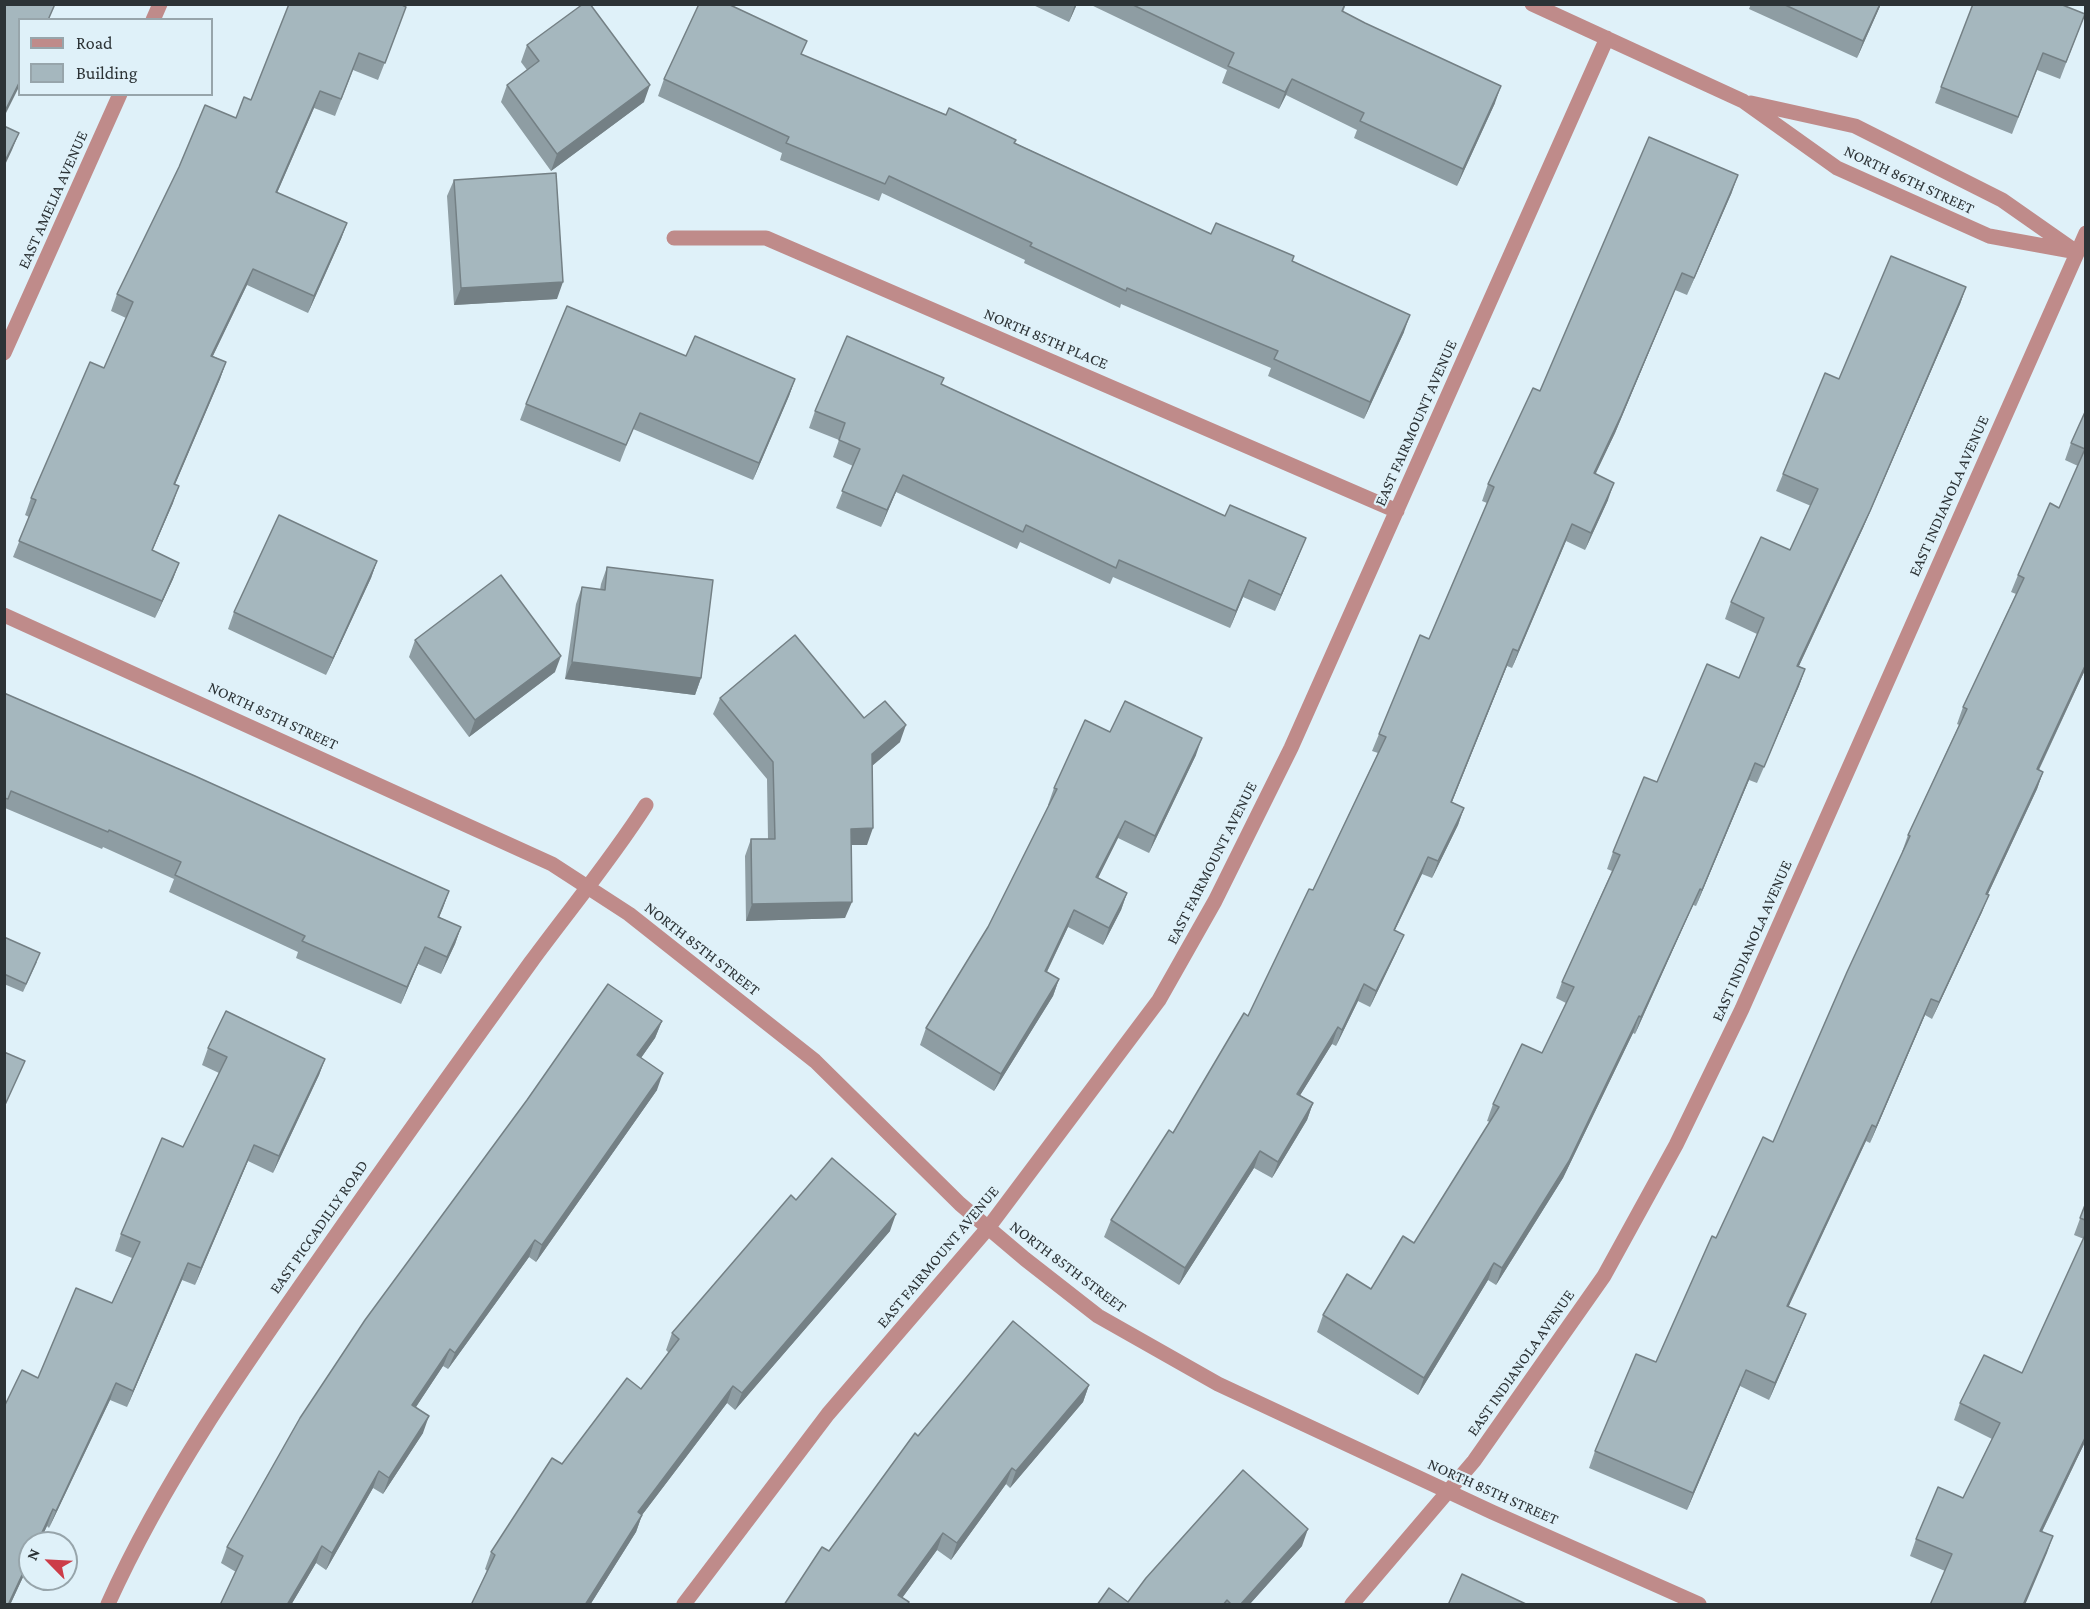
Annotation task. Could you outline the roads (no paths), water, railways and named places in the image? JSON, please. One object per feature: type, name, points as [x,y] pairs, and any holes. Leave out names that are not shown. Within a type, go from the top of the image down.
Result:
[{"type":"street","points":[[154,18],[160,4]]},
{"type":"street","name":"NORTH 86TH STREET","points":[[1532,4],[1743,101],[1838,168],[1978,232],[2081,254]]},
{"type":"street","name":"EAST FAIRMOUNT AVENUE","points":[[684,1605],[828,1414],[988,1228],[1159,1000],[1215,901],[1291,748],[1607,38]]},
{"type":"street","name":"EAST AMELIA AVENUE","points":[[4,353],[119,96]]},
{"type":"street","name":"NORTH 86TH STREET","points":[[1743,101],[1855,126],[2002,200],[2081,254]]},
{"type":"street","name":"EAST INDIANOLA AVENUE","points":[[1352,1605],[1474,1461],[1604,1276],[1676,1145],[1742,1009],[2081,254],[2085,233]]},
{"type":"street","name":"NORTH 85TH PLACE","points":[[674,238],[766,238],[1397,511]]},
{"type":"street","name":"NORTH 85TH STREET","points":[[4,615],[552,864],[629,914],[815,1061],[988,1228],[1098,1316],[1218,1384],[1699,1605]]},
{"type":"street","points":[[589,888],[646,805]]},
{"type":"street","name":"EAST PICCADILLY ROAD","points":[[108,1605],[134,1549],[244,1363],[437,1091],[550,937],[589,888]]}]
